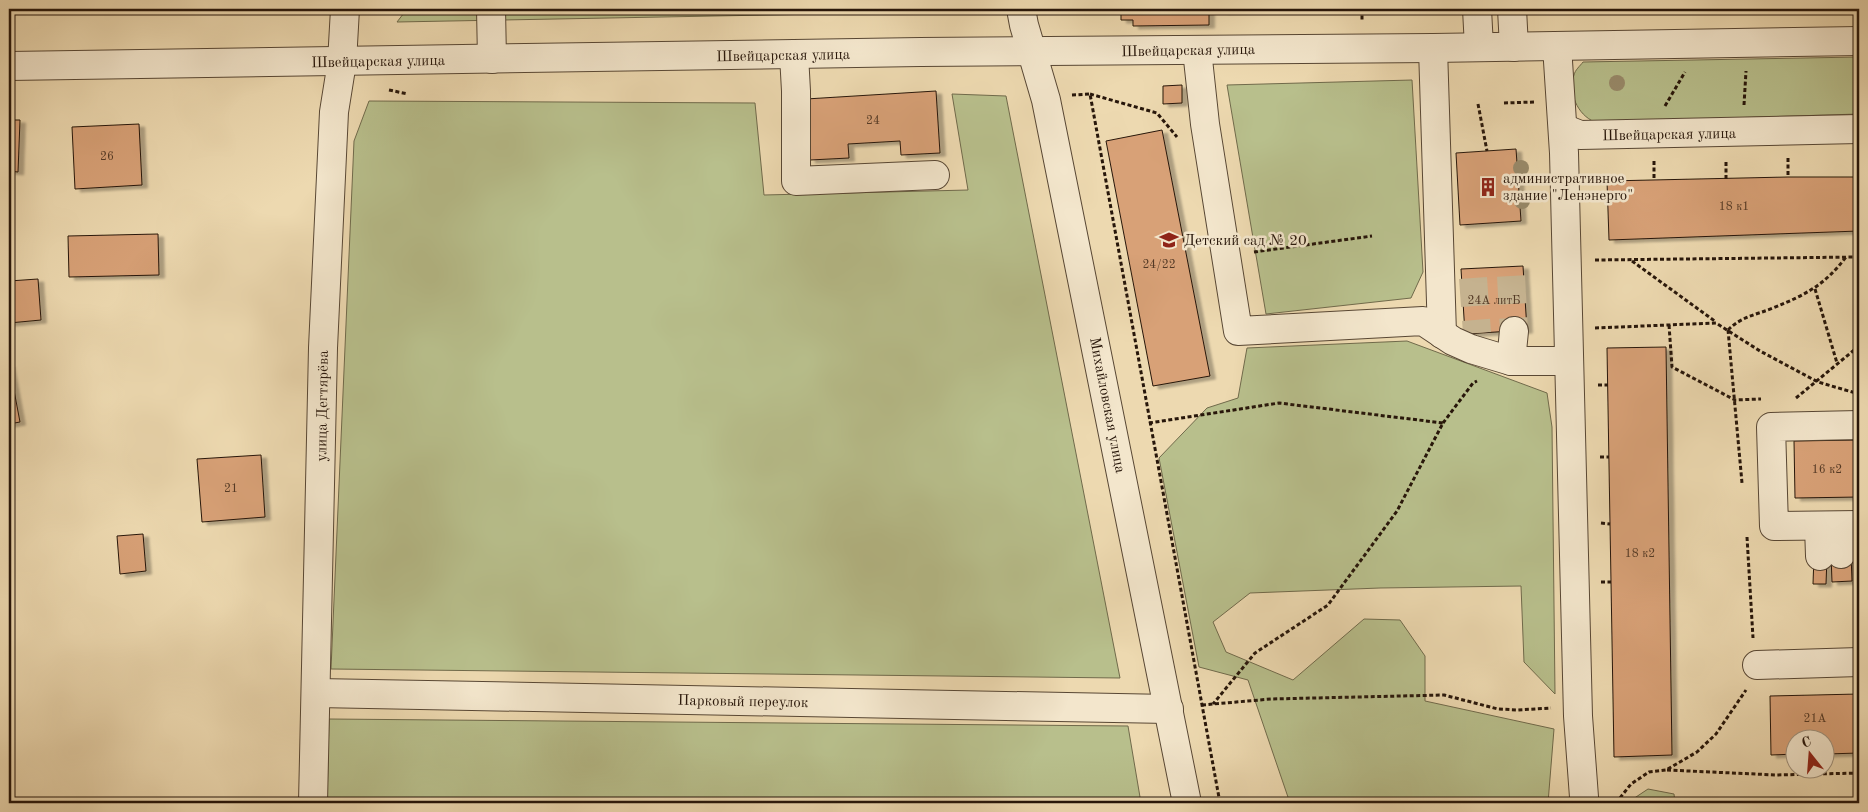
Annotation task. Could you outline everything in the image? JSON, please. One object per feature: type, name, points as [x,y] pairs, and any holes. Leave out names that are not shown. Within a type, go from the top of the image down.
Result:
[{"type":"street","name":"улица Дегтярёва","points":[[313,803],[324,338],[334,112],[342,62],[345,9]]},
{"type":"street","points":[[491,9],[492,59]]},
{"type":"street","name":"Михайловская улица","points":[[1022,9],[1046,100],[1187,803]]},
{"type":"street","points":[[1477,9],[1479,47]]},
{"type":"street","points":[[1512,9],[1514,46]]},
{"type":"street","name":"Швейцарская улица","points":[[9,66],[988,51],[1433,48],[1859,41]]},
{"type":"street","points":[[1557,46],[1563,128],[1578,702],[1584,797]]},
{"type":"street","points":[[1433,48],[1442,106],[1442,334]]},
{"type":"street","points":[[1197,50],[1205,124],[1238,331],[1423,321],[1453,341],[1493,343],[1569,361]]},
{"type":"street","points":[[794,54],[796,181],[935,175]]},
{"type":"street","name":"Швейцарская улица","points":[[1563,128],[1580,135],[1651,143],[1742,133],[1859,129]]},
{"type":"street","points":[[1830,556],[1839,526],[1774,526],[1771,428],[1859,425]]},
{"type":"street","points":[[1757,665],[1859,662]]},
{"type":"street","name":"Парковый переулок","points":[[317,693],[1169,709]]},
{"type":"path","points":[[1362,9],[1362,20]]},
{"type":"path","points":[[1726,179],[1726,150],[1742,133],[1748,43]]},
{"type":"path","points":[[1654,180],[1651,143],[1701,44]]},
{"type":"path","points":[[1067,95],[1090,94],[1157,112],[1177,136]]},
{"type":"path","points":[[1090,94],[1220,803]]},
{"type":"path","points":[[1504,103],[1540,102]]},
{"type":"path","points":[[1478,104],[1487,151]]},
{"type":"path","points":[[1788,148],[1788,177]]},
{"type":"path","points":[[1256,252],[1372,236]]},
{"type":"path","points":[[1728,330],[1738,320],[1772,308],[1815,289],[1835,272],[1846,257]]},
{"type":"path","points":[[1565,260],[1631,261],[1859,257]]},
{"type":"path","points":[[1631,261],[1716,323],[1760,351],[1818,382],[1859,394]]},
{"type":"path","points":[[1815,289],[1837,363]]},
{"type":"path","points":[[1568,329],[1716,323]]},
{"type":"path","points":[[1668,325],[1672,367],[1735,400]]},
{"type":"path","points":[[1213,704],[1255,653],[1328,605],[1397,511],[1443,423],[1473,383],[1493,343]]},
{"type":"path","points":[[1818,382],[1837,363],[1859,346]]},
{"type":"path","points":[[1149,424],[1279,403],[1443,423]]},
{"type":"path","points":[[1666,770],[1696,752],[1716,734],[1758,674],[1757,665]]},
{"type":"path","points":[[1169,709],[1271,699],[1398,698],[1444,695],[1498,709],[1551,708],[1578,702]]},
{"type":"path","points":[[1616,803],[1632,784],[1649,772],[1666,770],[1776,775],[1859,773]]},
{"type":"green space","points":[[407,9],[980,9],[980,11],[397,22]]},
{"type":"green space","points":[[1859,57],[1859,114],[1595,122],[1579,109],[1572,89],[1576,70],[1583,62]]},
{"type":"green space","points":[[1412,80],[1423,272],[1411,298],[1266,314],[1227,85]]},
{"type":"green space","points":[[952,94],[1006,96],[1120,678],[331,669],[354,141],[369,101],[755,103],[764,195],[968,190]]},
{"type":"green space","points":[[1407,341],[1547,393],[1552,427],[1555,694],[1524,662],[1521,586],[1380,588],[1250,593],[1213,622],[1226,652],[1293,680],[1364,619],[1400,620],[1425,656],[1425,701],[1554,729],[1548,803],[1290,803],[1248,680],[1199,667],[1159,458],[1207,408],[1238,398],[1247,348]]},
{"type":"green space","points":[[329,719],[1128,726],[1141,803],[327,803]]},
{"type":"green space","points":[[1648,789],[1674,794],[1675,803],[1627,803]]},
{"type":"building","points":[[1121,9],[1209,9],[1209,25],[1133,26],[1133,20],[1121,20]]},
{"type":"building","points":[[1223,9],[1254,9],[1223,11]]},
{"type":"building","points":[[1182,85],[1182,103],[1163,104],[1163,86]]},
{"type":"building","points":[[936,91],[940,153],[901,155],[900,141],[848,144],[849,158],[810,160],[806,99]]},
{"type":"building","points":[[9,120],[20,120],[18,172],[9,171]]},
{"type":"building","points":[[139,124],[142,185],[75,189],[72,127]]},
{"type":"building","points":[[1162,130],[1210,376],[1153,386],[1106,141]]},
{"type":"building","name":"административное здание \"Ленэнерго\"","points":[[1516,149],[1521,221],[1460,225],[1456,153]]},
{"type":"building","points":[[1859,177],[1859,231],[1609,240],[1607,181]]},
{"type":"building","points":[[158,234],[159,275],[69,277],[68,236]]},
{"type":"building","points":[[1523,266],[1527,330],[1465,334],[1461,269]]},
{"type":"building","points":[[38,279],[41,320],[9,323],[9,281]]},
{"type":"building","points":[[1666,347],[1672,755],[1614,757],[1607,348]]},
{"type":"building","points":[[9,364],[20,422],[9,424]]},
{"type":"building","points":[[1859,440],[1859,497],[1795,498],[1794,441]]},
{"type":"building","points":[[261,455],[265,517],[202,522],[197,459]]},
{"type":"building","points":[[143,534],[146,571],[120,574],[117,536]]},
{"type":"building","points":[[1851,554],[1852,581],[1832,582],[1831,555]]},
{"type":"building","points":[[1814,556],[1827,557],[1826,584],[1813,584]]},
{"type":"building","points":[[1854,556],[1859,556],[1859,587],[1856,588]]},
{"type":"building","points":[[1859,694],[1859,753],[1836,754],[1836,730],[1786,730],[1786,754],[1771,755],[1770,696]]},
{"type":"tunnel","points":[[1511,276],[1514,331]]},
{"type":"tunnel","points":[[1473,278],[1477,333]]},
{"type":"place","name":"административное здание \"Ленэнерго\"","points":[[1488,187]]},
{"type":"place","name":"Детский сад № 20","points":[[1169,240]]}]
